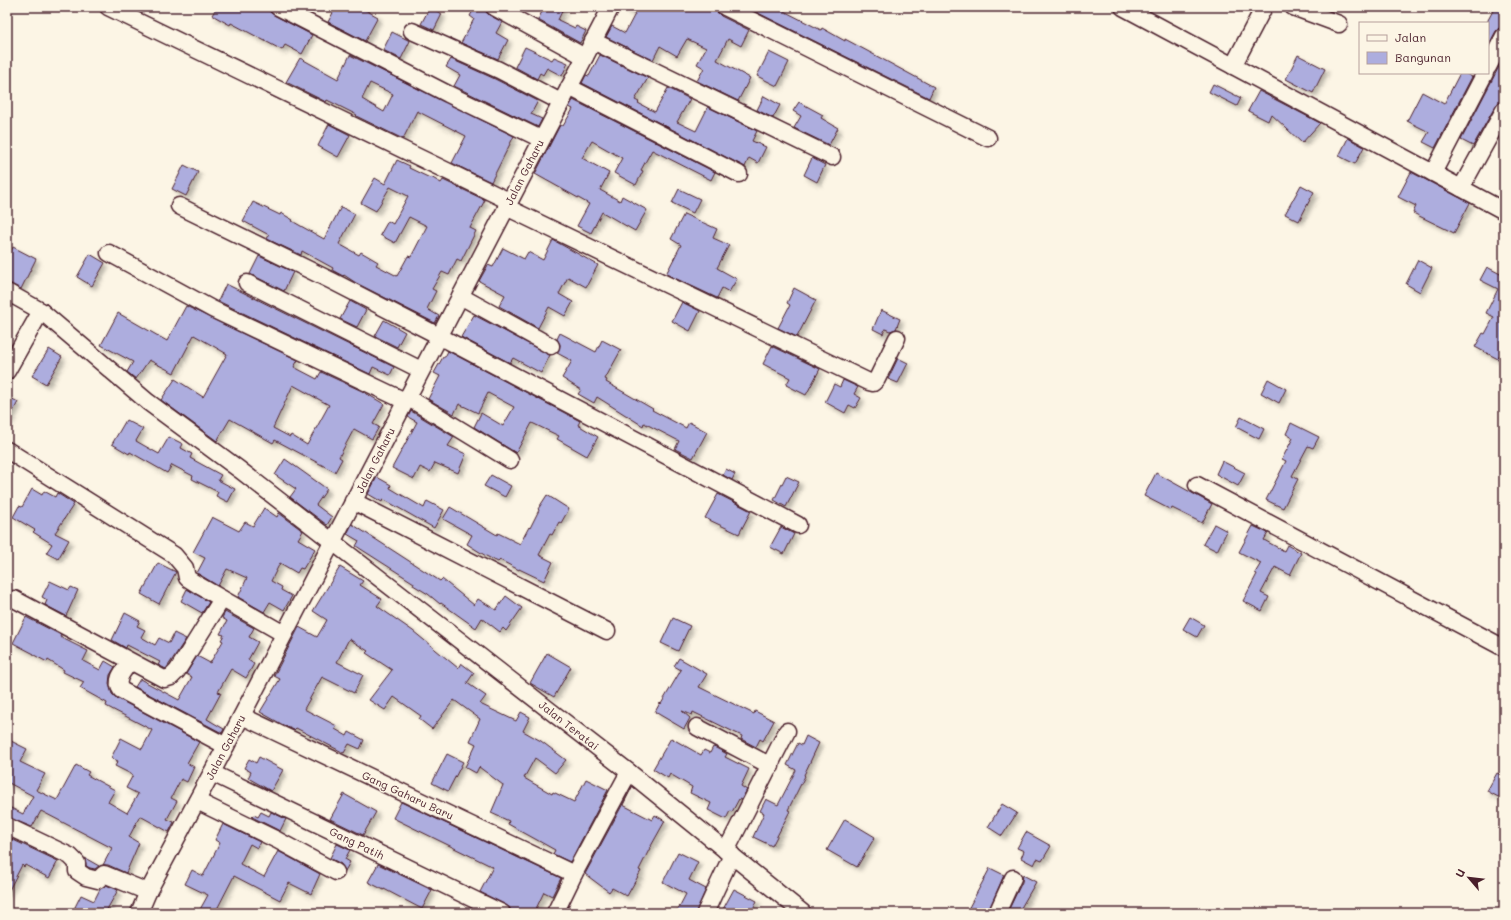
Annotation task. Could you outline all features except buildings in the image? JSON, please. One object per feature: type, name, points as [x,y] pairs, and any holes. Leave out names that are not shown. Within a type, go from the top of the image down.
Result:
[{"type":"street","points":[[108,7],[869,382],[873,382],[877,379],[897,338]]},
{"type":"street","points":[[278,7],[448,94],[541,139]]},
{"type":"street","points":[[494,7],[585,57]]},
{"type":"street","points":[[725,7],[988,138]]},
{"type":"street","points":[[1123,7],[1504,212]]},
{"type":"street","points":[[1233,66],[1264,7]]},
{"type":"street","points":[[1293,7],[1339,24]]},
{"type":"street","name":"Jalan Gaharu","points":[[139,913],[148,892],[242,716],[585,57],[608,8]]},
{"type":"street","points":[[412,31],[499,70],[561,102]]},
{"type":"street","points":[[1489,65],[1504,36]]},
{"type":"street","points":[[593,41],[832,157]]},
{"type":"street","points":[[1433,173],[1484,74]]},
{"type":"street","points":[[568,88],[739,174]]},
{"type":"street","points":[[1461,188],[1504,110]]},
{"type":"street","points":[[179,206],[332,281],[439,336],[798,525]]},
{"type":"street","points":[[108,254],[212,309],[406,399],[510,460]]},
{"type":"street","points":[[247,284],[422,370]]},
{"type":"street","name":"Jalan Teratai","points":[[7,292],[41,311],[148,402],[240,470],[629,772],[803,913]]},
{"type":"street","points":[[460,296],[551,346]]},
{"type":"street","points":[[7,371],[41,311]]},
{"type":"street","points":[[7,450],[174,555],[185,568],[187,578],[284,634]]},
{"type":"street","points":[[1197,486],[1504,648]]},
{"type":"street","points":[[353,501],[607,631]]},
{"type":"street","points":[[14,599],[164,679],[171,677],[189,654],[222,598]]},
{"type":"street","points":[[130,662],[119,677],[118,682],[122,690],[226,746]]},
{"type":"street","name":"Gang Gaharu Baru","points":[[242,716],[574,874]]},
{"type":"street","points":[[697,727],[771,766]]},
{"type":"street","points":[[705,913],[729,853],[787,731]]},
{"type":"street","points":[[555,913],[574,874],[629,772]]},
{"type":"street","name":"Gang Patih","points":[[212,773],[502,913]]},
{"type":"street","points":[[197,801],[277,840],[336,872]]},
{"type":"street","points":[[7,826],[70,856],[77,863],[77,871],[86,877],[98,880],[104,874],[148,892]]},
{"type":"street","points":[[996,913],[1013,878]]}]
